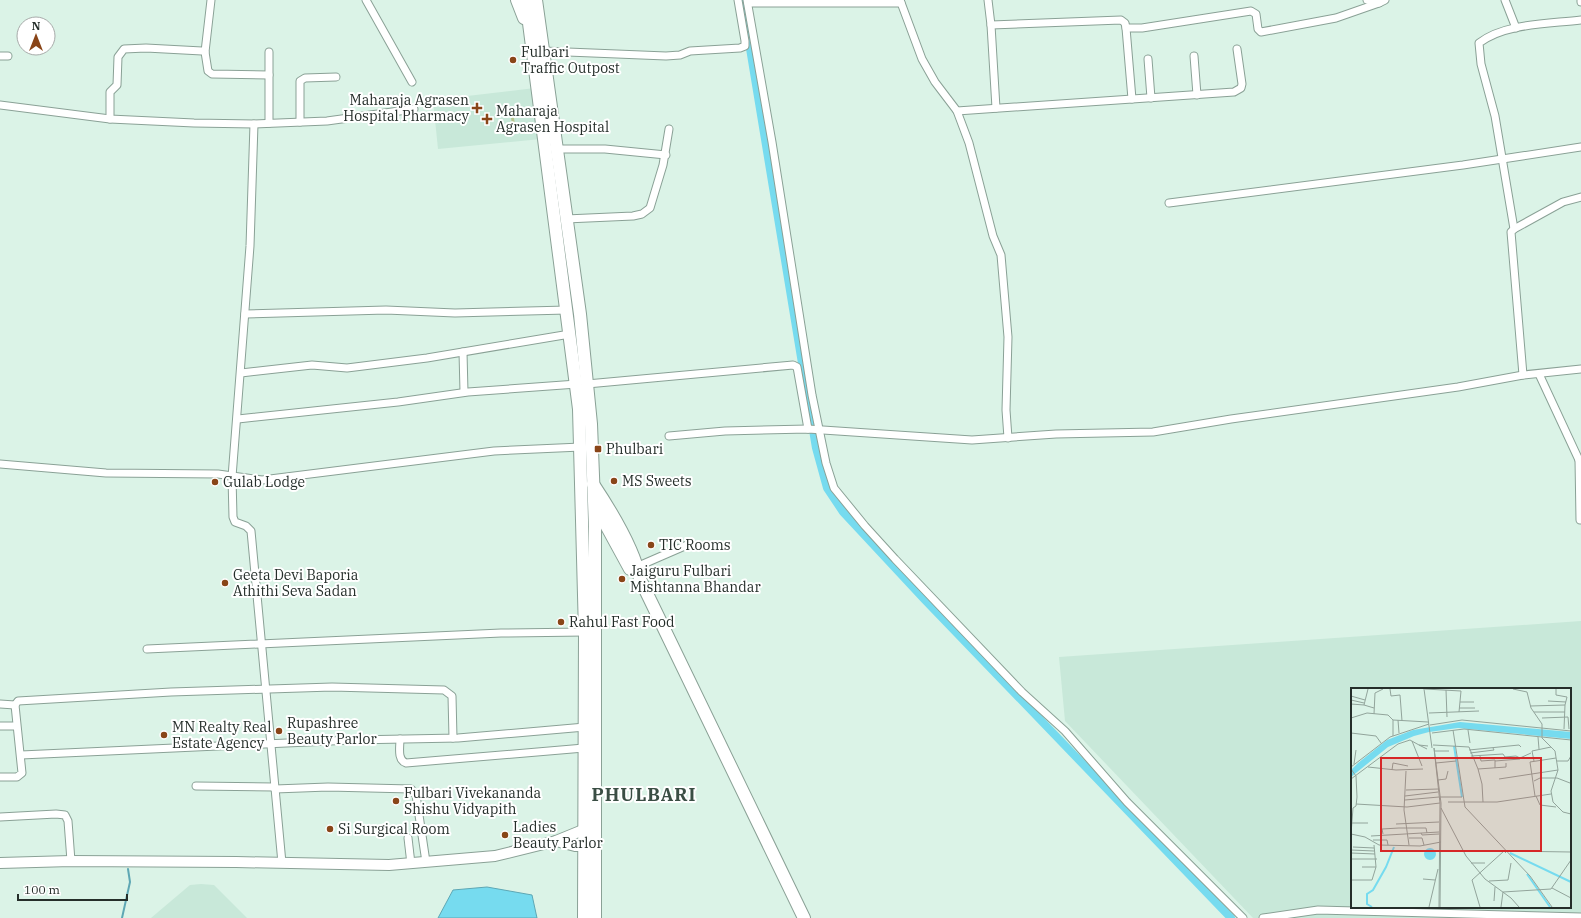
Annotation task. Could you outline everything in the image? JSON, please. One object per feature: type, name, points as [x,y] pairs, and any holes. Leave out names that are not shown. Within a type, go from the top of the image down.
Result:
[{"type":"highway","points":[[517,0],[532,36]]},
{"type":"highway","points":[[526,0],[532,36],[570,334],[582,384],[582,470],[594,503],[619,548],[634,568]]},
{"type":"highway","points":[[536,0],[580,314],[587,486],[583,830],[589,846],[595,918]]},
{"type":"highway","points":[[587,486],[604,500],[634,568],[804,918]]},
{"type":"highway","points":[[584,918],[589,846],[596,829],[594,503]]},
{"type":"highway","points":[[595,551],[605,547],[619,548]]},
{"type":"main road","points":[[0,863],[71,861],[282,863],[331,865],[411,864],[495,856],[556,841],[583,830],[596,829]]},
{"type":"main road","points":[[556,841],[566,844],[589,846]]},
{"type":"street","points":[[211,0],[205,52],[208,71],[212,74],[269,75]]},
{"type":"street","points":[[366,0],[412,82]]},
{"type":"street","points":[[543,51],[666,56],[680,55],[690,51],[740,48],[745,46],[745,42],[738,0]]},
{"type":"street","points":[[988,0],[996,108]]},
{"type":"street","points":[[1367,0],[1382,2]]},
{"type":"street","points":[[1505,0],[1516,28]]},
{"type":"street","points":[[1008,438],[1006,410],[1008,337],[1001,255],[992,230],[969,143],[957,111],[935,82],[922,59],[901,2],[747,2],[819,429],[826,463],[834,488],[865,526],[1022,692],[1065,732],[1127,802],[1243,918]]},
{"type":"street","points":[[1126,28],[1142,28],[1251,11],[1256,14],[1258,29],[1261,32],[1336,18],[1382,2]]},
{"type":"street","points":[[991,25],[1121,20],[1125,23],[1126,28],[1132,99]]},
{"type":"street","points":[[1514,229],[1503,159],[1492,104],[1478,49],[1479,43],[1486,38],[1516,28],[1581,20]]},
{"type":"street","points":[[110,119],[110,92],[117,85],[118,57],[122,50],[146,48],[205,52]]},
{"type":"street","points":[[957,111],[1234,92],[1241,88],[1237,49]]},
{"type":"street","points":[[269,52],[269,123]]},
{"type":"street","points":[[0,56],[8,56]]},
{"type":"street","points":[[1194,56],[1197,95]]},
{"type":"street","points":[[1148,59],[1151,98]]},
{"type":"street","points":[[300,122],[300,81],[305,78],[336,77]]},
{"type":"street","points":[[0,105],[110,119],[148,122],[254,124],[342,120],[414,109]]},
{"type":"street","points":[[254,124],[250,246],[238,419],[232,477],[234,520],[246,526],[251,531],[264,690],[282,863]]},
{"type":"street","points":[[566,219],[642,214],[650,208],[659,184],[666,155],[669,129]]},
{"type":"street","points":[[1169,203],[1266,192],[1581,147]]},
{"type":"street","points":[[556,149],[605,149],[666,155]]},
{"type":"street","points":[[1523,375],[1510,238],[1511,232],[1563,202],[1581,198]]},
{"type":"street","points":[[245,314],[386,310],[455,313],[567,310]]},
{"type":"street","points":[[241,373],[312,365],[347,368],[463,352],[570,334]]},
{"type":"street","points":[[463,352],[464,392]]},
{"type":"street","points":[[238,419],[398,402],[464,392],[582,384],[793,365],[796,367],[808,429]]},
{"type":"street","points":[[669,436],[725,431],[819,429],[972,440],[1056,434],[1154,432],[1231,419],[1458,387],[1523,375],[1581,369]]},
{"type":"street","points":[[1539,374],[1580,460],[1580,520]]},
{"type":"street","points":[[0,464],[106,473],[218,474],[262,480],[494,451],[581,447]]},
{"type":"street","points":[[634,568],[687,546]]},
{"type":"street","points":[[147,649],[501,633],[585,632]]},
{"type":"street","points":[[0,777],[17,777],[21,775],[21,755],[16,726],[15,705],[18,701],[171,692],[332,687],[444,690],[452,696],[453,738]]},
{"type":"street","points":[[0,704],[15,705]]},
{"type":"street","points":[[0,726],[16,726]]},
{"type":"street","points":[[21,755],[270,744],[453,738],[585,727]]},
{"type":"street","points":[[400,739],[401,760],[406,763],[584,748]]},
{"type":"street","points":[[196,786],[411,789],[416,796],[426,862]]},
{"type":"street","points":[[0,817],[56,814],[65,815],[68,821],[71,861]]},
{"type":"street","points":[[408,838],[411,864]]},
{"type":"street","points":[[1263,918],[1318,910],[1581,918]]},
{"type":"shaded area","name":"Maharaja Agrasen Hospital","points":[[535,88],[541,139],[438,149],[433,100]]},
{"type":"shaded area","points":[[1581,621],[1581,918],[1253,918],[1065,721],[1059,657]]},
{"type":"shaded area","points":[[190,885],[214,885],[247,918],[151,918]]},
{"type":"green space","points":[[510,110],[513,110],[516,133],[513,133]]},
{"type":"water","points":[[487,887],[532,895],[537,918],[438,918],[453,890]]},
{"type":"waterway","points":[[742,0],[816,448],[827,488],[843,512],[924,599],[1231,918]]},
{"type":"waterway","points":[[122,918],[130,882],[128,869]]},
{"type":"place","name":"Fulbari Traffic Outpost","points":[[513,60]]},
{"type":"place","name":"Maharaja Agrasen Hospital Pharmacy","points":[[477,108]]},
{"type":"place","name":"Maharaja Agrasen Hospital","points":[[487,119]]},
{"type":"place","name":"Phulbari","points":[[598,449]]},
{"type":"place","name":"MS Sweets","points":[[614,481]]},
{"type":"place","name":"Gulab Lodge","points":[[215,482]]},
{"type":"place","name":"TIC Rooms","points":[[651,545]]},
{"type":"place","name":"Jaiguru Fulbari Mishtanna Bhandar","points":[[622,579]]},
{"type":"place","name":"Geeta Devi Baporia Athithi Seva Sadan","points":[[225,583]]},
{"type":"place","name":"Rahul Fast Food","points":[[561,622]]},
{"type":"place","name":"Rupashree Beauty Parlor","points":[[279,731]]},
{"type":"place","name":"MN Realty Real Estate Agency","points":[[164,735]]},
{"type":"place","name":"Fulbari Vivekananda Shishu Vidyapith","points":[[396,801]]},
{"type":"place","name":"Si Surgical Room","points":[[330,829]]},
{"type":"place","name":"Ladies Beauty Parlor","points":[[505,835]]},
{"type":"district","name":"PHULBARI","points":[[644,795]]}]
